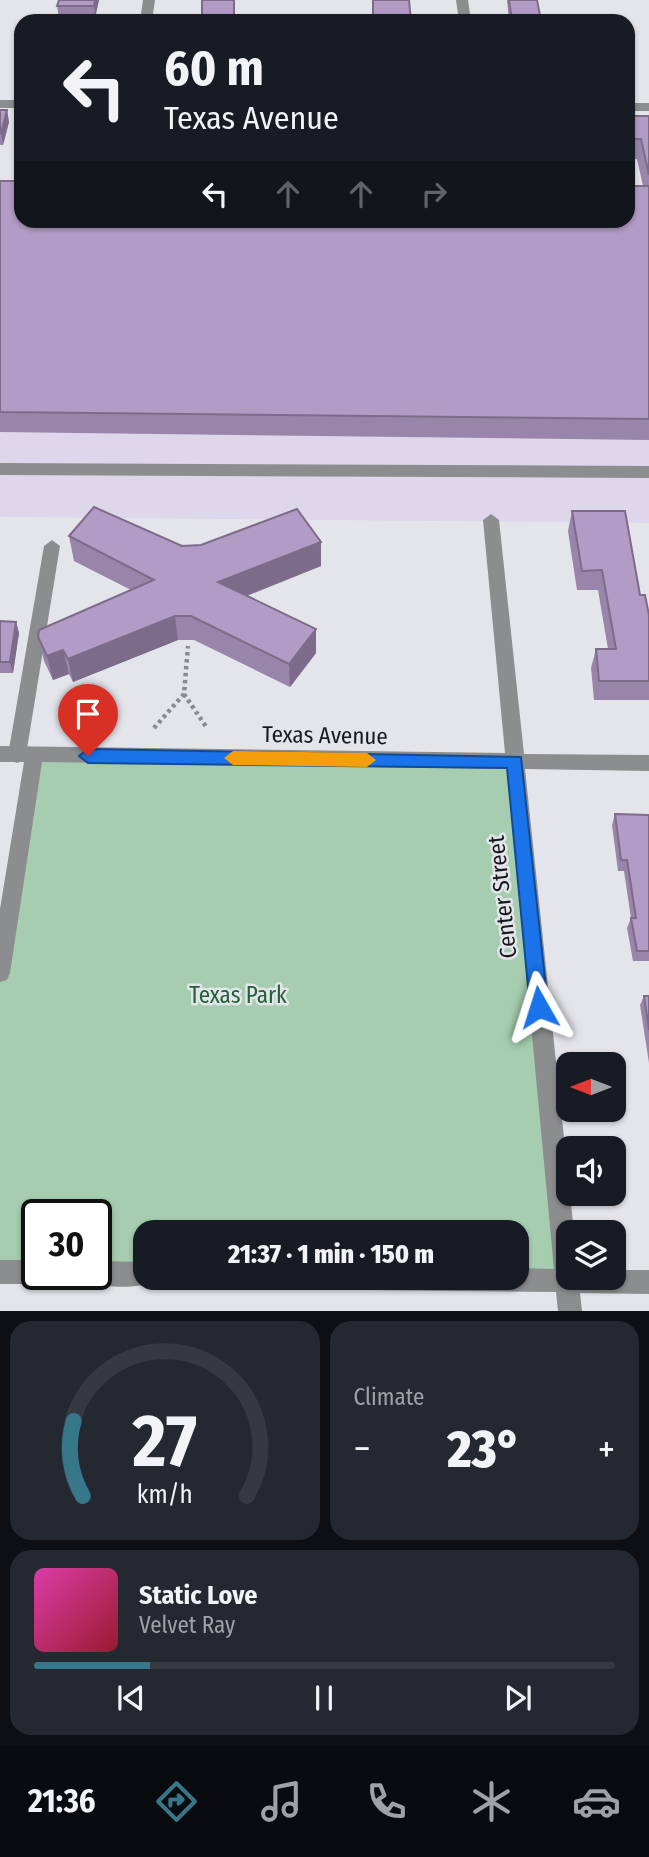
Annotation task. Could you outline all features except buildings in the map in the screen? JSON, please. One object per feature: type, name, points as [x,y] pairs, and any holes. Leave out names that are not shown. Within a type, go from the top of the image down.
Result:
[{"type":"street","points":[[0,469],[649,472]]},
{"type":"street","name":"Center Street","points":[[491,520],[560,1220]]},
{"type":"street","points":[[0,973],[17,755],[52,547]]},
{"type":"street","name":"Texas Avenue","points":[[17,755],[649,763]]},
{"type":"street","points":[[0,1272],[21,1272]]},
{"type":"street","points":[[112,1273],[133,1274]]},
{"type":"street","points":[[529,1280],[556,1281]]},
{"type":"street","points":[[626,1282],[649,1282]]},
{"type":"street","name":"Center Street","points":[[567,1290],[570,1311]]},
{"type":"path","points":[[155,728],[184,694],[188,646]]},
{"type":"path","points":[[184,694],[207,729]]},
{"type":"shaded area","points":[[0,194],[14,211],[14,228],[635,228],[635,213],[649,200],[649,523],[0,517]]},
{"type":"green space","name":"Texas Park","points":[[34,755],[515,762],[556,1179],[556,1206],[559,1206],[560,1220],[556,1220],[556,1281],[529,1280],[529,1220],[133,1220],[133,1274],[112,1273],[112,1199],[21,1199],[21,1272],[0,1272],[0,973]]},
{"type":"slow traffic","points":[[233,758],[367,760]]},
{"type":"route","points":[[88,756],[515,762],[539,1007]]}]
